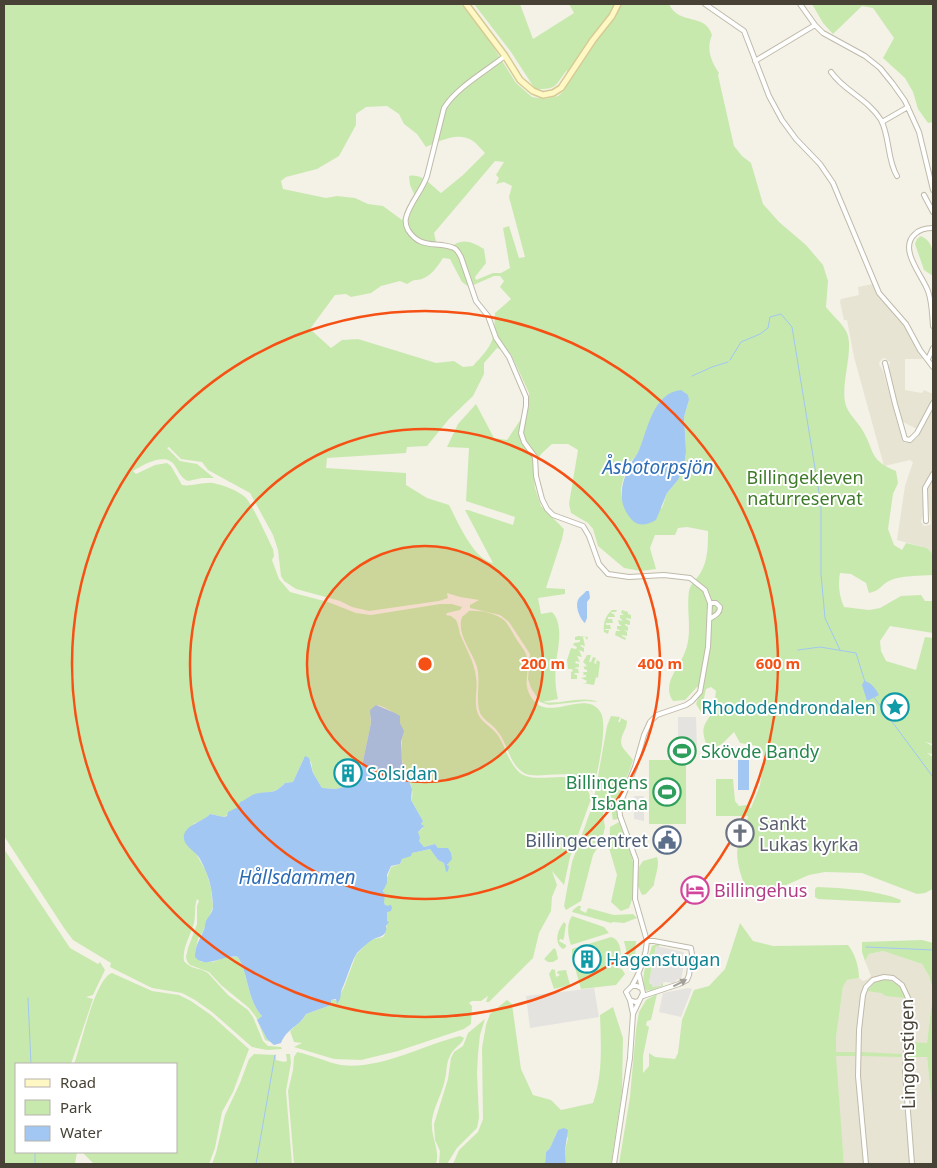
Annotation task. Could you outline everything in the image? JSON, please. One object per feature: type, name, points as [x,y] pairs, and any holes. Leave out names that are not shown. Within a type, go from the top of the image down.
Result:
[{"type":"street","points":[[466,4],[505,56],[520,80],[526,87],[543,94],[553,93],[564,85],[593,40],[612,16],[618,4]]},
{"type":"street","points":[[705,4],[744,31],[769,96],[782,120],[796,139],[820,164],[833,183],[879,293],[906,324],[920,350],[933,366]]},
{"type":"street","points":[[800,4],[823,34],[854,49],[880,68],[893,84],[908,107],[919,132],[933,190]]},
{"type":"street","points":[[755,62],[815,25]]},
{"type":"street","points":[[505,56],[448,101],[444,108],[425,184],[406,218],[407,228],[419,241],[429,245],[454,248],[461,257],[476,300],[488,316],[496,338],[509,357],[525,395],[526,406],[521,427],[522,438],[534,457],[537,485],[547,509],[553,515],[583,526],[589,536],[599,564],[608,574],[629,577],[664,575],[690,578],[705,590],[710,603],[711,618],[708,647],[700,692],[692,701],[681,708],[657,715],[650,722],[644,735],[635,768],[619,806],[620,816],[636,860],[634,894],[644,932],[646,948],[639,975],[626,992],[633,1014],[624,1100],[614,1164]]},
{"type":"street","points":[[831,72],[837,80],[865,101],[882,122],[893,169],[897,176]]},
{"type":"street","points":[[882,122],[908,107]]},
{"type":"street","points":[[924,196],[933,212]]},
{"type":"street","points":[[933,228],[918,232],[913,236],[909,246],[911,257],[930,297],[933,326]]},
{"type":"street","points":[[928,359],[933,348]]},
{"type":"street","points":[[885,363],[894,404],[905,439],[910,440],[917,433],[933,403]]},
{"type":"street","points":[[926,520],[925,488],[933,474]]},
{"type":"street","points":[[710,603],[716,603],[720,607],[719,611],[711,618]]},
{"type":"street","points":[[630,1000],[635,1002],[679,984],[687,980],[689,975],[691,948],[646,941]]},
{"type":"street","points":[[633,1014],[642,998],[639,975]]},
{"type":"street","name":"Lingonstigen","points":[[866,1164],[858,1076],[859,1030],[865,989],[873,980],[884,977],[893,978],[902,985],[909,1000],[905,1068],[912,1164]]},
{"type":"street","points":[[632,986],[641,988]]},
{"type":"shaded area","points":[[873,284],[881,299],[909,332],[923,359],[905,359],[905,390],[922,393],[924,390],[933,394],[933,399],[917,429],[901,421],[888,373],[890,362],[883,358],[880,361],[879,364],[883,371],[902,440],[905,443],[910,443],[917,438],[933,409],[933,471],[922,491],[924,511],[921,522],[924,526],[931,523],[926,491],[933,478],[933,554],[927,548],[897,540],[905,486],[913,462],[910,460],[884,466],[854,357],[847,320],[844,320],[840,302],[841,299],[859,295],[858,287]]},
{"type":"shaded area","points":[[678,717],[696,717],[697,747],[678,747]]},
{"type":"shaded area","points":[[634,796],[644,796],[644,821],[634,819]]},
{"type":"shaded area","points":[[656,946],[684,952],[682,959],[685,960],[681,979],[673,983],[666,982],[662,983],[661,986],[652,987],[652,984],[649,983]]},
{"type":"shaded area","points":[[883,951],[922,964],[929,976],[933,992],[927,1044],[907,1056],[927,1057],[933,1118],[933,1164],[844,1164],[836,1070],[836,1038],[843,987],[847,980],[859,978],[863,981],[868,979],[871,976],[865,961],[869,954]]},
{"type":"shaded area","points":[[594,988],[599,1017],[530,1028],[526,996]]},
{"type":"shaded area","points":[[688,988],[692,989],[681,1017],[659,1012],[663,993]]},
{"type":"green space","name":"Billingekleven naturreservat","points":[[4,4],[461,4],[489,40],[516,83],[532,97],[545,99],[558,96],[564,91],[567,70],[555,86],[548,89],[535,89],[511,52],[474,4],[520,4],[533,39],[574,13],[569,4],[669,4],[673,11],[679,15],[698,21],[709,28],[712,35],[709,45],[710,55],[719,73],[734,146],[751,163],[763,204],[779,222],[806,245],[823,265],[828,281],[826,307],[844,328],[848,338],[849,355],[844,394],[846,406],[863,431],[877,459],[896,471],[898,483],[893,494],[888,529],[894,545],[902,550],[906,543],[927,548],[933,554],[933,575],[894,579],[876,591],[869,593],[866,583],[851,574],[840,573],[839,586],[844,607],[869,610],[880,608],[901,596],[921,595],[925,601],[933,601],[933,633],[890,626],[880,641],[881,651],[886,661],[916,670],[925,637],[933,638],[933,744],[925,742],[933,746],[932,754],[927,753],[933,757],[933,889],[917,894],[862,873],[825,872],[809,875],[768,893],[746,887],[740,871],[737,851],[741,842],[748,839],[748,816],[716,816],[716,779],[733,779],[735,801],[739,806],[747,805],[748,808],[751,808],[760,785],[764,761],[763,751],[757,746],[740,743],[734,732],[722,744],[714,748],[707,746],[703,733],[714,706],[716,691],[711,687],[706,689],[701,712],[696,704],[702,688],[697,687],[685,700],[673,701],[669,688],[672,676],[685,652],[689,637],[689,591],[705,562],[708,547],[708,531],[687,527],[678,528],[675,535],[655,535],[650,548],[656,569],[641,571],[624,568],[598,546],[593,529],[588,523],[571,513],[569,504],[578,450],[568,444],[552,444],[541,454],[533,470],[535,488],[541,506],[564,529],[546,588],[565,589],[565,594],[538,598],[541,614],[552,612],[556,617],[559,629],[555,672],[558,699],[543,702],[585,699],[598,702],[586,701],[549,705],[540,702],[531,688],[528,679],[530,654],[509,622],[500,615],[470,608],[470,605],[479,600],[447,593],[448,598],[439,601],[369,611],[296,589],[284,581],[281,576],[278,550],[273,535],[250,493],[208,470],[202,462],[181,459],[169,447],[167,448],[180,461],[197,464],[214,478],[188,481],[182,477],[171,462],[160,459],[133,471],[136,474],[155,465],[167,463],[171,466],[182,485],[213,483],[242,494],[260,521],[273,549],[274,556],[272,560],[279,579],[290,592],[328,602],[356,613],[371,615],[440,604],[452,604],[462,607],[460,610],[447,613],[446,615],[456,620],[474,666],[476,707],[480,718],[497,734],[514,766],[525,776],[535,778],[568,777],[578,780],[586,787],[591,799],[570,857],[564,885],[552,871],[557,885],[552,897],[551,911],[539,933],[533,958],[489,1002],[486,1002],[488,996],[481,1001],[469,1003],[472,1006],[471,1024],[464,1029],[398,1051],[361,1060],[334,1059],[294,1047],[302,1043],[294,1042],[290,1031],[306,1014],[331,1005],[331,1000],[337,1000],[356,955],[370,940],[383,937],[385,934],[387,911],[392,909],[385,905],[383,895],[391,867],[400,864],[402,859],[412,853],[430,849],[438,860],[444,863],[446,871],[451,853],[438,848],[435,844],[424,847],[419,841],[418,832],[423,828],[421,822],[423,821],[411,800],[412,791],[404,769],[401,751],[402,734],[400,722],[393,712],[384,707],[376,705],[370,718],[371,723],[362,766],[354,784],[336,789],[322,788],[313,773],[311,762],[304,758],[293,782],[285,783],[276,790],[249,798],[224,817],[210,814],[205,819],[193,824],[195,852],[206,871],[211,888],[213,907],[203,932],[198,939],[195,953],[201,962],[213,962],[225,957],[238,957],[242,964],[253,1003],[262,1016],[257,1020],[249,1008],[221,985],[209,972],[190,965],[187,961],[188,948],[197,924],[197,906],[199,901],[197,899],[194,923],[185,946],[184,961],[189,966],[208,973],[228,995],[248,1010],[263,1041],[268,1046],[281,1047],[282,1049],[267,1050],[252,1047],[212,1012],[195,1000],[182,993],[152,988],[110,967],[111,963],[73,940],[4,836]],"holes":[[[387,106],[399,114],[404,124],[417,134],[426,147],[449,138],[461,137],[473,141],[485,153],[441,193],[422,178],[409,176],[410,185],[415,196],[402,220],[383,206],[368,204],[355,198],[337,196],[326,198],[283,189],[281,181],[286,177],[317,169],[339,156],[356,125],[356,114],[366,107]],[[495,161],[504,162],[496,175],[499,178],[496,184],[504,182],[512,186],[509,197],[525,257],[519,258],[509,226],[503,228],[510,268],[501,273],[493,273],[476,280],[475,277],[486,263],[484,249],[469,242],[454,245],[436,242],[434,233]],[[443,258],[450,259],[462,282],[469,287],[494,276],[500,276],[504,281],[500,287],[511,299],[495,313],[491,342],[485,353],[473,366],[463,367],[454,361],[436,363],[358,339],[342,340],[331,348],[310,329],[335,295],[346,294],[351,297],[371,293],[381,286],[400,281],[407,284],[414,280],[422,279],[434,270]],[[497,348],[511,354],[529,393],[529,407],[507,440],[494,438],[476,404],[458,424],[447,447],[469,448],[466,501],[515,517],[513,525],[465,510],[493,563],[479,555],[467,539],[449,505],[427,498],[406,485],[406,473],[326,468],[327,458],[406,453],[407,447],[427,446],[449,419],[473,396],[484,374],[484,363]],[[662,399],[689,400],[684,417],[686,451],[678,480],[667,493],[662,508],[622,498],[621,494],[626,473],[638,452],[654,412]]]},
{"type":"green space","points":[[812,4],[933,4],[933,122],[928,123],[918,109],[913,92],[905,78],[883,58],[894,38],[873,8],[862,6],[833,34],[823,23]]},
{"type":"green space","points":[[921,236],[930,243],[932,248],[933,276],[924,270],[915,244]]},
{"type":"green space","points":[[612,610],[617,610],[616,612],[611,612],[615,617],[608,617],[608,619],[612,619],[613,623],[606,623],[606,625],[610,625],[611,629],[605,629],[609,630],[608,634],[604,632],[604,623]]},
{"type":"green space","points":[[622,610],[631,615],[631,619],[626,618],[630,621],[630,625],[625,624],[628,627],[628,631],[624,630],[627,632],[627,636],[622,636],[626,638],[625,640],[615,635],[616,631],[621,631],[617,629],[617,626],[622,626],[618,620],[623,621],[620,618],[620,615],[624,615],[621,613]]},
{"type":"green space","points":[[469,611],[493,614],[502,618],[507,623],[526,655],[528,663],[527,684],[534,701],[541,706],[550,708],[587,703],[595,706],[601,713],[603,740],[592,792],[580,778],[574,775],[529,775],[524,773],[515,764],[496,729],[482,716],[478,702],[477,667],[461,630],[462,617]]},
{"type":"green space","points":[[578,636],[588,637],[587,640],[583,637],[585,646],[580,646],[584,648],[584,652],[579,650],[582,657],[577,656],[580,662],[576,661],[575,663],[579,664],[579,667],[574,668],[578,669],[579,673],[574,674],[577,675],[577,679],[571,679],[571,672],[573,671],[568,669],[567,660],[571,648],[576,649],[577,647],[573,645],[574,643],[580,642],[580,640],[575,640],[575,637]]},
{"type":"green space","points":[[587,655],[591,655],[589,662],[591,662],[593,657],[596,658],[594,663],[596,664],[597,660],[600,662],[598,678],[596,677],[594,685],[582,683],[587,681],[581,678],[586,677],[582,672],[587,672],[587,670],[582,667],[587,666],[583,662]]},
{"type":"green space","points":[[611,716],[620,717],[618,722],[620,722],[621,718],[627,721],[621,744],[633,760],[619,796],[618,819],[613,820],[610,799],[606,801],[603,815],[605,827],[602,840],[593,855],[581,901],[566,910],[564,906],[572,862],[593,804],[607,726]]},
{"type":"green space","name":"Billingens Isbana","points":[[649,760],[686,760],[686,824],[649,824]]},
{"type":"green space","points":[[619,822],[628,843],[635,875],[633,897],[629,908],[621,911],[611,902],[617,875],[609,848],[610,827]]},
{"type":"green space","points":[[4,849],[70,948],[98,964],[100,962],[105,970],[93,995],[86,997],[93,999],[71,1063],[15,1063],[15,1153],[77,1153],[75,1164],[4,1164]]},
{"type":"green space","points":[[657,857],[658,867],[654,885],[646,894],[642,895],[637,884],[639,867],[643,861]]},
{"type":"green space","points":[[817,887],[871,892],[901,900],[900,903],[897,903],[818,899],[815,897],[815,889]]},
{"type":"green space","points":[[578,906],[581,906],[580,910],[586,913],[588,908],[614,915],[633,914],[637,918],[624,923],[611,923],[572,912]]},
{"type":"green space","points":[[572,916],[604,927],[609,933],[571,945],[568,927]]},
{"type":"green space","points":[[564,922],[566,924],[564,938],[559,941],[566,945],[563,949],[557,940],[558,932]]},
{"type":"green space","points":[[740,923],[753,941],[773,946],[848,945],[855,956],[859,978],[847,980],[843,987],[836,1038],[836,1052],[855,1052],[855,1056],[836,1056],[844,1164],[619,1164],[630,1097],[639,1012],[646,1000],[657,994],[651,1020],[647,1021],[646,1025],[649,1027],[643,1056],[643,1073],[649,1066],[649,1053],[655,1057],[675,1059],[678,1053],[682,1020],[694,990],[709,986],[725,969]]},
{"type":"green space","points":[[611,937],[619,944],[621,964],[616,966],[607,961],[607,965],[622,969],[625,974],[616,985],[581,989],[573,961],[582,960],[584,969],[593,966],[588,949],[573,952],[575,959],[572,959],[572,949]]},
{"type":"green space","points":[[922,940],[933,943],[933,991],[929,976],[922,964],[883,951],[869,954],[865,961],[862,952],[862,942]]},
{"type":"green space","points":[[624,941],[636,941],[635,960],[630,969],[627,967],[629,962],[625,959],[627,954]]},
{"type":"green space","points":[[657,944],[659,947],[656,947],[649,983],[652,986],[663,983],[663,986],[646,991],[643,980],[645,968],[652,946]]},
{"type":"green space","points":[[554,948],[558,959],[548,962],[544,959]]},
{"type":"green space","points":[[552,969],[555,970],[556,977],[560,975],[557,973],[558,971],[566,970],[570,985],[554,989],[549,974]]},
{"type":"green space","points":[[112,973],[152,991],[179,995],[211,1015],[249,1049],[233,1092],[222,1112],[215,1148],[209,1164],[94,1164],[83,1153],[178,1153],[178,1063],[74,1063],[94,999],[106,978]]},
{"type":"green space","points":[[885,979],[898,986],[906,998],[886,996],[881,993],[867,991],[874,983]]},
{"type":"green space","points":[[933,992],[933,1118],[927,1057],[907,1057],[908,1042],[927,1043]]},
{"type":"green space","points":[[507,1000],[512,1004],[521,1069],[533,1095],[551,1100],[561,1110],[593,1103],[600,1070],[600,1015],[613,1007],[623,1038],[622,1091],[611,1164],[566,1164],[565,1150],[568,1138],[558,1130],[550,1148],[546,1152],[545,1164],[453,1164],[459,1150],[478,1132],[483,1119],[482,1048],[486,1025],[490,1014]]},
{"type":"green space","points":[[485,1019],[480,1035],[478,1054],[479,1118],[477,1128],[457,1148],[447,1164],[439,1164],[440,1151],[435,1140],[434,1124],[448,1079],[451,1058],[454,1052],[463,1046],[468,1033]]},
{"type":"green space","points":[[258,1021],[270,1042],[265,1040]]},
{"type":"green space","points":[[460,1036],[464,1038],[449,1059],[444,1084],[433,1115],[432,1129],[437,1152],[436,1164],[294,1164],[288,1091],[294,1057],[297,1052],[341,1065],[356,1066],[401,1056]]},
{"type":"green space","points":[[861,1052],[902,1054],[902,1057],[860,1056]]},
{"type":"green space","points":[[254,1054],[276,1055],[276,1060],[284,1062],[287,1061],[286,1054],[290,1054],[291,1063],[286,1091],[292,1164],[212,1164],[225,1115],[249,1059]]},
{"type":"water","name":"Åsbotorpsjön","points":[[681,390],[688,395],[689,400],[684,417],[686,451],[684,466],[678,480],[667,493],[656,520],[641,525],[632,520],[624,507],[622,492],[625,478],[658,405],[664,398]]},
{"type":"water","points":[[586,591],[589,591],[590,598],[587,602],[587,618],[585,623],[580,616],[577,603]]},
{"type":"water","points":[[864,681],[871,684],[879,695],[867,701],[862,685]]},
{"type":"water","name":"Hållsdammen","points":[[376,705],[400,716],[400,723],[404,731],[401,742],[402,762],[412,789],[411,800],[423,821],[421,824],[424,826],[418,832],[419,841],[424,847],[435,844],[438,848],[448,848],[452,859],[447,865],[449,866],[446,872],[444,863],[438,860],[430,849],[412,853],[411,856],[402,859],[400,864],[391,866],[383,891],[385,894],[385,905],[391,905],[392,908],[391,911],[387,912],[387,921],[389,922],[386,926],[386,932],[382,936],[370,941],[357,953],[337,1004],[336,999],[331,1000],[331,1005],[306,1014],[286,1034],[281,1043],[274,1045],[267,1039],[257,1020],[262,1016],[253,1003],[242,964],[238,957],[204,962],[199,961],[195,957],[206,921],[213,909],[213,900],[205,869],[198,856],[185,842],[184,835],[188,828],[210,814],[227,816],[228,812],[238,807],[240,802],[251,796],[277,790],[285,783],[293,782],[305,756],[309,758],[313,773],[322,788],[336,789],[354,784],[362,766],[371,723],[370,710]]},
{"type":"water","points":[[738,760],[749,760],[749,790],[738,790]]},
{"type":"water","points":[[564,1128],[568,1130],[565,1150],[566,1164],[545,1164],[546,1152],[550,1148],[558,1130]]},
{"type":"waterway","points":[[730,360],[741,342],[760,334],[768,328],[770,317],[781,314],[792,327],[821,505],[821,574],[825,618],[840,650]]},
{"type":"waterway","points":[[692,376],[728,362]]},
{"type":"waterway","points":[[798,650],[820,647],[856,653],[865,682]]},
{"type":"waterway","points":[[873,696],[933,777]]},
{"type":"waterway","points":[[866,947],[933,950]]},
{"type":"waterway","points":[[28,998],[31,1063]]},
{"type":"waterway","points":[[256,1164],[275,1055]]},
{"type":"waterway","points":[[35,1153],[35,1164]]},
{"type":"place","name":"Rhododendrondalen","points":[[895,707]]},
{"type":"place","name":"Skövde Bandy","points":[[682,751]]},
{"type":"place","name":"Solsidan","points":[[348,773]]},
{"type":"place","name":"Billingens Isbana","points":[[667,792]]},
{"type":"place","name":"Sankt Lukas kyrka","points":[[740,833]]},
{"type":"place","name":"Billingecentret","points":[[667,840]]},
{"type":"place","name":"Billingehus","points":[[695,890]]},
{"type":"place","name":"Hagenstugan","points":[[587,959]]}]
